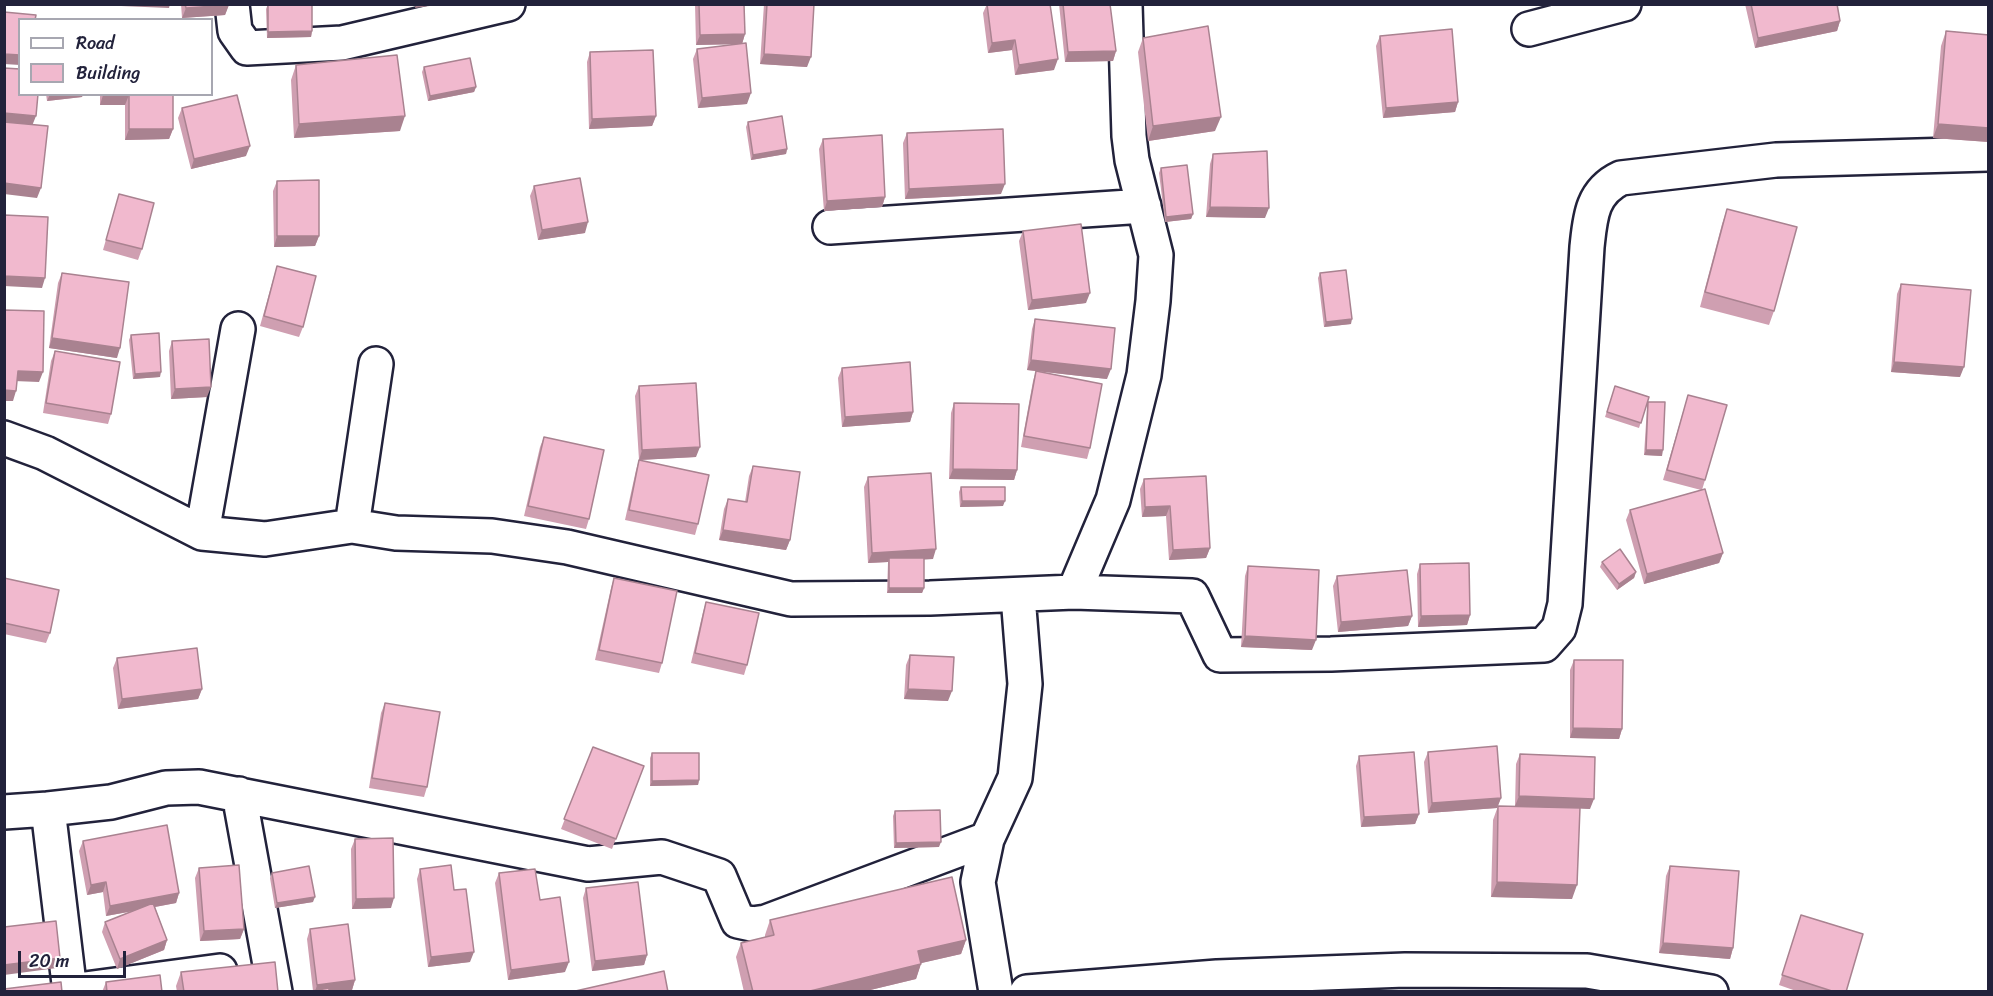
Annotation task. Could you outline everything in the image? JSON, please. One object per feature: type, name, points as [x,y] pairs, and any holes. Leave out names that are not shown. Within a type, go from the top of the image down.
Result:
[{"type":"street","points":[[232,4],[235,31],[246,48],[342,43],[508,4]]},
{"type":"street","points":[[1074,592],[1100,537],[1113,500],[1144,375],[1156,255],[1132,160],[1129,136],[1125,4]]},
{"type":"street","points":[[1529,29],[1624,4]]},
{"type":"street","points":[[4,438],[45,453],[202,533],[265,539],[352,526],[396,533],[492,536],[567,547],[791,599],[1018,596],[1074,592],[1192,596],[1220,655],[1331,654],[1544,645],[1559,628],[1565,604],[1587,248],[1591,210],[1602,191],[1621,178],[1776,160],[1989,154]]},
{"type":"street","points":[[830,227],[1144,206]]},
{"type":"street","points":[[202,533],[238,329]]},
{"type":"street","points":[[352,526],[376,364]]},
{"type":"street","points":[[996,992],[978,882],[987,839],[1015,778],[1025,684],[1018,596]]},
{"type":"street","points":[[4,812],[111,802],[166,788],[199,787],[588,864],[662,857],[719,876],[738,921],[752,924],[766,922],[987,839]]},
{"type":"street","points":[[239,794],[275,992]]},
{"type":"street","points":[[48,809],[70,991],[220,970]]},
{"type":"street","points":[[1027,992],[1217,976],[1405,970],[1587,971],[1711,992]]},
{"type":"building","points":[[185,4],[229,4],[229,5],[186,8]]},
{"type":"building","points":[[268,4],[312,4],[312,31],[268,32]]},
{"type":"building","points":[[699,4],[744,4],[745,34],[700,35]]},
{"type":"building","points":[[767,4],[814,4],[811,57],[764,54]]},
{"type":"building","points":[[987,4],[1050,4],[1058,59],[1019,65],[1015,40],[992,43]]},
{"type":"building","points":[[1063,4],[1110,4],[1116,51],[1068,52]]},
{"type":"building","points":[[1751,4],[1837,4],[1840,21],[1758,38]]},
{"type":"building","points":[[4,12],[36,15],[35,18],[18,18],[18,55],[4,54]]},
{"type":"building","points":[[1208,26],[1221,117],[1153,126],[1143,38]]},
{"type":"building","points":[[1452,29],[1458,102],[1386,108],[1380,36]]},
{"type":"building","points":[[1946,31],[1989,35],[1989,128],[1938,124]]},
{"type":"building","points":[[746,43],[751,93],[702,98],[697,49]]},
{"type":"building","points":[[653,50],[656,116],[592,119],[590,52]]},
{"type":"building","points":[[397,55],[405,116],[299,124],[296,65]]},
{"type":"building","points":[[470,58],[476,87],[430,96],[424,67]]},
{"type":"building","points":[[4,68],[18,69],[18,96],[38,96],[36,116],[4,113]]},
{"type":"building","points":[[237,95],[250,146],[194,159],[182,108]]},
{"type":"building","points":[[129,96],[173,96],[173,129],[129,129]]},
{"type":"building","points":[[782,116],[787,149],[753,155],[748,122]]},
{"type":"building","points":[[4,122],[48,126],[41,188],[4,183]]},
{"type":"building","points":[[1003,129],[1005,184],[909,189],[907,133]]},
{"type":"building","points":[[882,135],[885,197],[827,201],[823,139]]},
{"type":"building","points":[[1267,151],[1269,208],[1210,207],[1213,154]]},
{"type":"building","points":[[1187,165],[1193,214],[1166,217],[1161,168]]},
{"type":"building","points":[[580,178],[588,222],[542,230],[534,186]]},
{"type":"building","points":[[319,180],[319,236],[277,236],[277,181]]},
{"type":"building","points":[[119,194],[154,203],[142,249],[106,240]]},
{"type":"building","points":[[1727,209],[1797,227],[1774,311],[1705,292]]},
{"type":"building","points":[[4,215],[48,217],[45,278],[4,276]]},
{"type":"building","points":[[1081,224],[1090,293],[1032,300],[1023,231]]},
{"type":"building","points":[[277,266],[316,276],[303,327],[264,316]]},
{"type":"building","points":[[1346,270],[1352,319],[1326,322],[1320,273]]},
{"type":"building","points":[[62,273],[129,282],[120,348],[52,338]]},
{"type":"building","points":[[1901,284],[1971,290],[1964,367],[1894,362]]},
{"type":"building","points":[[4,310],[44,311],[43,372],[18,371],[16,391],[4,390]]},
{"type":"building","points":[[1035,319],[1115,328],[1111,369],[1031,360]]},
{"type":"building","points":[[159,333],[161,372],[135,374],[131,335]]},
{"type":"building","points":[[209,339],[211,387],[175,389],[172,341]]},
{"type":"building","points":[[55,351],[120,362],[111,414],[46,403]]},
{"type":"building","points":[[910,362],[913,412],[845,417],[842,368]]},
{"type":"building","points":[[1036,371],[1102,384],[1090,448],[1024,436]]},
{"type":"building","points":[[696,383],[700,447],[642,450],[639,386]]},
{"type":"building","points":[[1615,386],[1649,397],[1641,423],[1607,412]]},
{"type":"building","points":[[1688,395],[1727,405],[1705,480],[1667,470]]},
{"type":"building","points":[[1648,402],[1665,402],[1663,450],[1646,450]]},
{"type":"building","points":[[954,403],[1019,404],[1017,470],[953,469]]},
{"type":"building","points":[[544,437],[604,450],[589,519],[528,506]]},
{"type":"building","points":[[639,460],[709,475],[698,524],[629,510]]},
{"type":"building","points":[[753,466],[800,472],[790,540],[723,530],[728,499],[747,502]]},
{"type":"building","points":[[931,473],[936,549],[872,553],[868,477]]},
{"type":"building","points":[[1206,476],[1210,548],[1173,550],[1170,506],[1145,507],[1144,479]]},
{"type":"building","points":[[961,487],[1005,487],[1005,501],[962,501]]},
{"type":"building","points":[[1705,489],[1723,553],[1647,574],[1630,510]]},
{"type":"building","points":[[1620,549],[1636,572],[1619,584],[1602,562]]},
{"type":"building","points":[[889,558],[924,558],[924,588],[889,588]]},
{"type":"building","points":[[1469,563],[1470,615],[1421,616],[1420,564]]},
{"type":"building","points":[[1248,566],[1319,570],[1316,640],[1245,636]]},
{"type":"building","points":[[1407,570],[1412,616],[1341,622],[1337,576]]},
{"type":"building","points":[[4,578],[59,590],[50,633],[4,623]]},
{"type":"building","points":[[614,578],[677,591],[662,663],[599,650]]},
{"type":"building","points":[[706,602],[759,613],[747,665],[695,653]]},
{"type":"building","points":[[197,648],[202,689],[122,699],[117,658]]},
{"type":"building","points":[[910,655],[954,657],[952,691],[908,689]]},
{"type":"building","points":[[1574,660],[1623,660],[1622,729],[1573,728]]},
{"type":"building","points":[[385,703],[440,712],[427,787],[372,778]]},
{"type":"building","points":[[1497,746],[1501,798],[1432,803],[1428,752]]},
{"type":"building","points":[[593,747],[644,766],[616,839],[564,819]]},
{"type":"building","points":[[1414,752],[1419,814],[1364,817],[1359,756]]},
{"type":"building","points":[[652,753],[699,753],[699,780],[652,781]]},
{"type":"building","points":[[1520,754],[1595,757],[1594,799],[1519,796]]},
{"type":"building","points":[[1498,806],[1580,808],[1577,885],[1497,882]]},
{"type":"building","points":[[940,810],[941,842],[896,843],[895,811]]},
{"type":"building","points":[[167,825],[179,893],[110,906],[106,882],[91,885],[83,841]]},
{"type":"building","points":[[393,838],[394,898],[356,899],[355,839]]},
{"type":"building","points":[[239,865],[244,929],[204,931],[199,868]]},
{"type":"building","points":[[451,865],[454,890],[466,889],[474,952],[431,957],[420,869]]},
{"type":"building","points":[[309,866],[315,897],[277,903],[272,873]]},
{"type":"building","points":[[1670,866],[1739,871],[1733,948],[1663,943]]},
{"type":"building","points":[[535,869],[540,900],[560,897],[569,962],[511,970],[499,873]]},
{"type":"building","points":[[952,877],[966,940],[918,951],[921,964],[806,992],[753,992],[741,943],[774,935],[770,920]]},
{"type":"building","points":[[638,882],[647,955],[595,961],[586,888]]},
{"type":"building","points":[[153,903],[167,940],[120,959],[105,922]]},
{"type":"building","points":[[1801,915],[1863,934],[1846,992],[1835,992],[1782,975]]},
{"type":"building","points":[[56,921],[60,958],[4,965],[4,927]]},
{"type":"building","points":[[348,924],[355,980],[317,985],[310,929]]},
{"type":"building","points":[[275,962],[278,992],[184,992],[181,972]]},
{"type":"building","points":[[664,971],[668,992],[571,992]]},
{"type":"building","points":[[160,975],[162,992],[107,992],[106,982]]},
{"type":"building","points":[[61,982],[62,992],[4,992],[4,989]]},
{"type":"building","points":[[329,988],[329,992],[307,992]]}]
